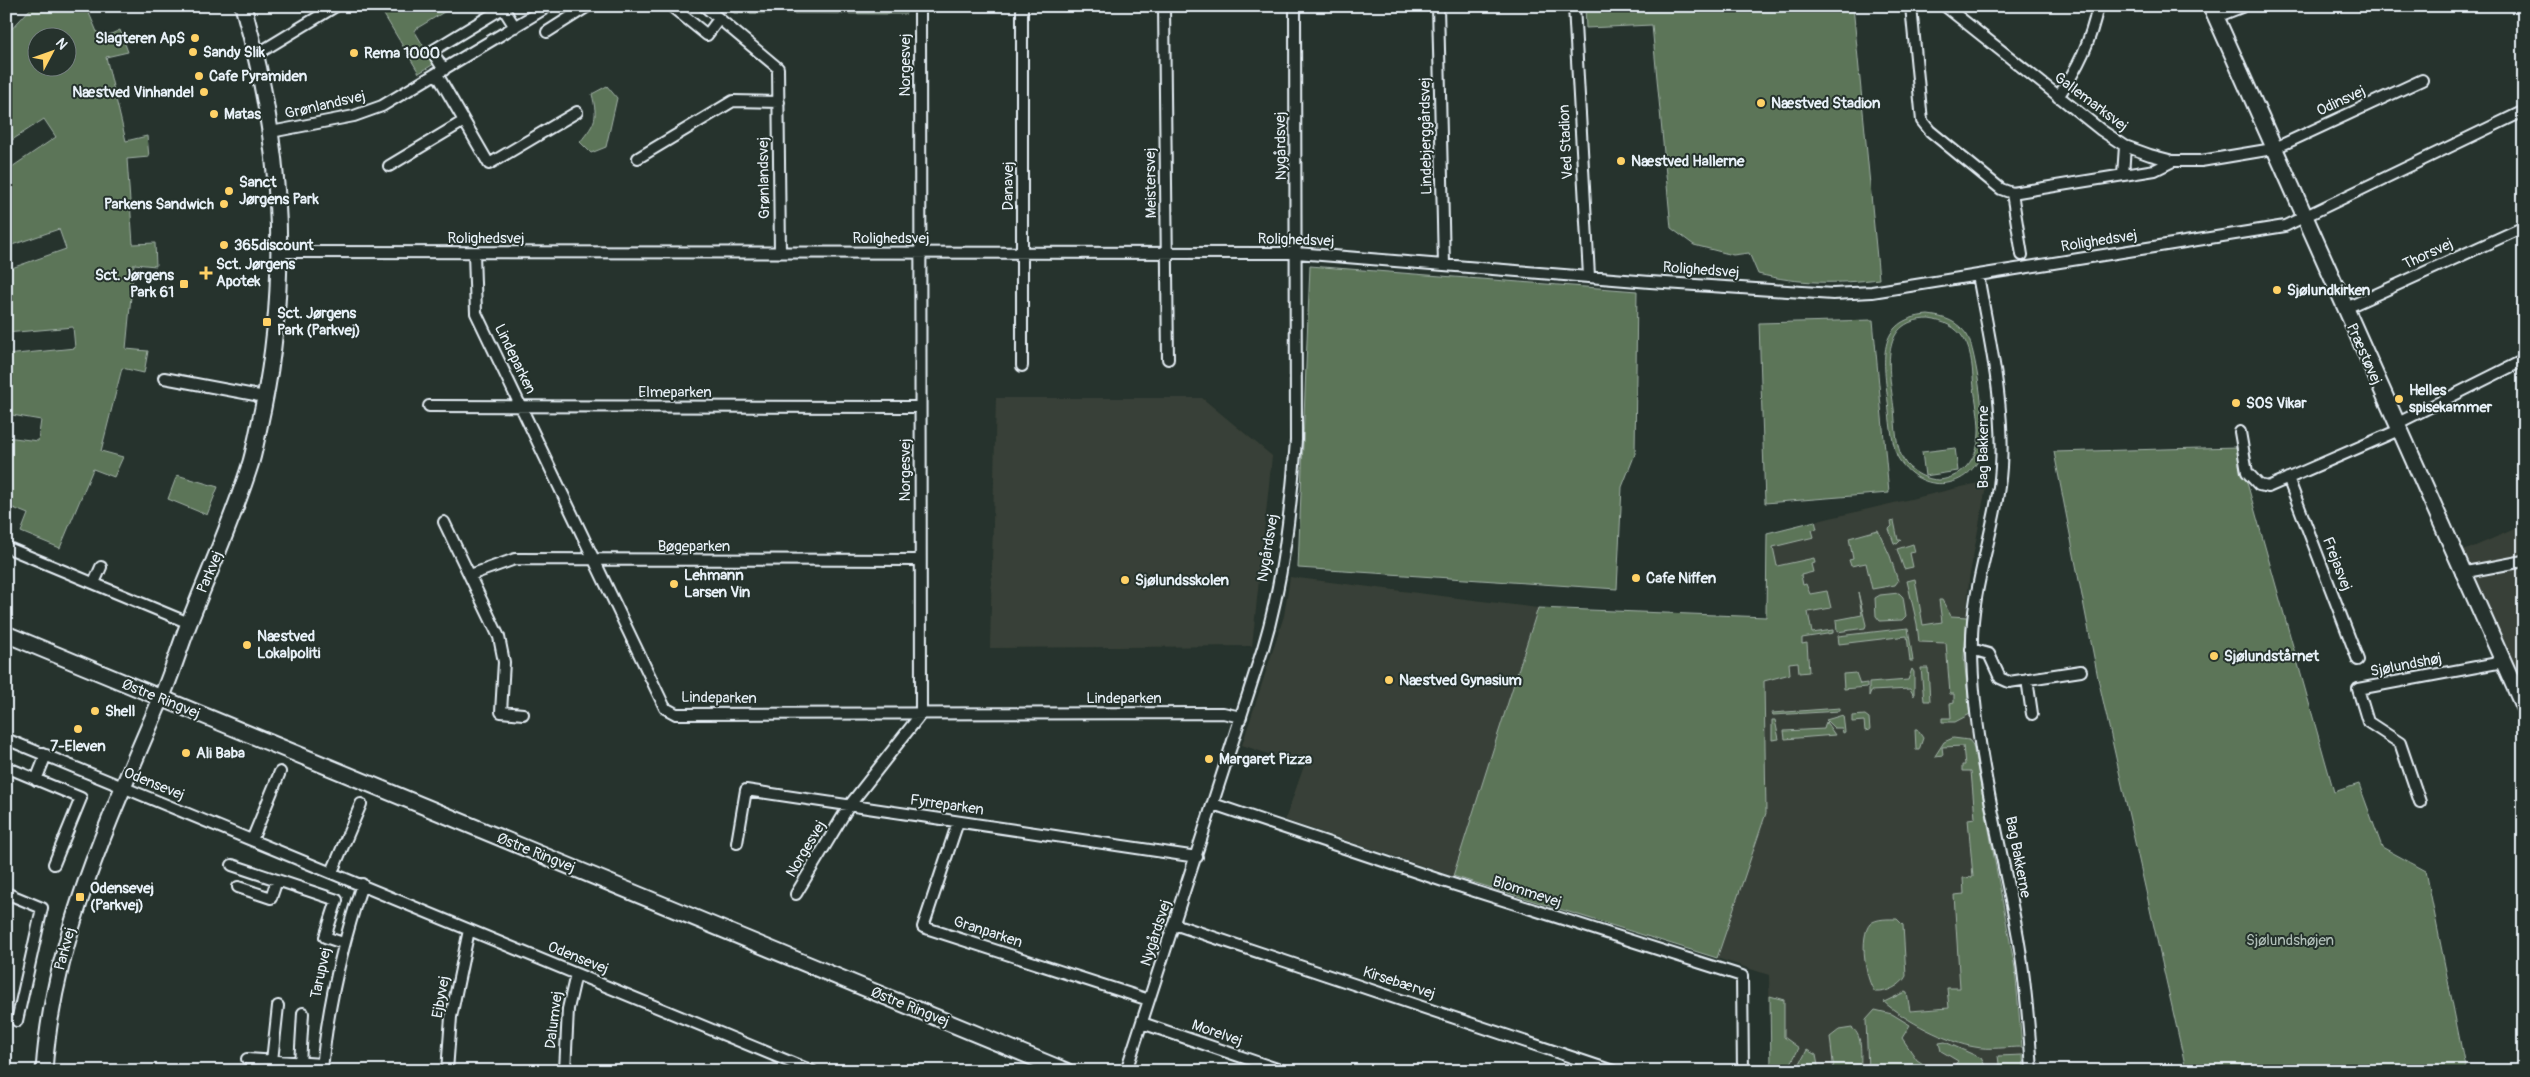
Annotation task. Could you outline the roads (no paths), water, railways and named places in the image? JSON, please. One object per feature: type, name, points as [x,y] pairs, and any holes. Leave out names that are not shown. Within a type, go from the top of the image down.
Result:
[{"type":"street","name":"Parkvej","points":[[44,1071],[58,977],[91,863],[122,787],[162,699],[189,623],[227,532],[252,459],[265,397],[276,319],[280,252],[278,195],[271,132],[257,54],[243,6]]},
{"type":"street","points":[[257,54],[336,6]]},
{"type":"street","name":"Grønlandsvej","points":[[271,132],[354,116],[382,106],[514,27],[532,11],[549,6]]},
{"type":"street","points":[[547,32],[588,6]]},
{"type":"street","points":[[671,6],[707,35],[719,19]]},
{"type":"street","name":"Grønlandsvej","points":[[704,6],[778,68],[780,253]]},
{"type":"street","name":"Norgesvej","points":[[796,894],[849,806],[921,714],[920,6]]},
{"type":"street","name":"Danavej","points":[[1022,6],[1022,366]]},
{"type":"street","name":"Meistersvej","points":[[1164,6],[1168,359]]},
{"type":"street","name":"Nygårdsvej","points":[[1126,1071],[1271,622],[1293,476],[1296,440],[1295,6]]},
{"type":"street","name":"Lindebjerggårdsvej","points":[[1438,6],[1444,264]]},
{"type":"street","name":"Ved Stadion","points":[[1574,6],[1588,276]]},
{"type":"street","points":[[1911,6],[1922,121],[1930,132],[2001,189],[2012,192],[2155,170],[2172,161]]},
{"type":"street","name":"Gallemarksvej","points":[[1945,6],[2058,97],[2125,146],[2172,161],[2201,161],[2272,148]]},
{"type":"street","points":[[2058,97],[2077,70],[2087,48],[2098,6]]},
{"type":"street","name":"Præstøvej","points":[[2244,6],[2213,12],[2303,218],[2524,708]]},
{"type":"street","points":[[514,27],[503,8],[432,51],[464,121],[490,164],[577,112]]},
{"type":"street","name":"Odinsvej","points":[[2272,148],[2422,80]]},
{"type":"street","points":[[638,158],[733,101],[778,102]]},
{"type":"street","points":[[2303,218],[2524,111]]},
{"type":"street","points":[[389,166],[464,121]]},
{"type":"street","points":[[2124,175],[2125,146]]},
{"type":"street","points":[[2012,192],[2022,254]]},
{"type":"street","name":"Rolighedsvej","points":[[280,252],[474,254],[920,252],[1297,254],[1833,294],[1872,292],[2285,226],[2303,218]]},
{"type":"street","name":"Thorsvej","points":[[2344,309],[2524,227]]},
{"type":"street","name":"Lindeparken","points":[[474,254],[476,313],[665,708],[676,714],[1223,713],[1241,717]]},
{"type":"street","name":"Bag Bakkerne","points":[[1978,274],[1999,400],[2001,466],[1998,495],[1975,602],[1972,649],[1975,698],[1986,770],[2016,930],[2032,1071]]},
{"type":"street","points":[[2240,432],[2244,462],[2252,480],[2259,485],[2268,487],[2398,427],[2524,360]]},
{"type":"street","points":[[164,378],[265,397]]},
{"type":"street","name":"Elmeparken","points":[[429,406],[920,407]]},
{"type":"street","name":"Frejasvej","points":[[2288,478],[2358,660]]},
{"type":"street","points":[[444,522],[499,638],[504,662],[501,712],[523,714]]},
{"type":"street","points":[[6,547],[189,623]]},
{"type":"street","name":"Bøgeparken","points":[[470,575],[515,559],[595,561],[920,560]]},
{"type":"street","points":[[2462,572],[2524,561]]},
{"type":"street","points":[[94,583],[101,567]]},
{"type":"street","name":"Østre Ringvej","points":[[6,634],[1066,1071]]},
{"type":"street","points":[[1972,649],[1989,654],[2003,681],[2081,671]]},
{"type":"street","name":"Sjølundshøj","points":[[2420,802],[2400,743],[2368,722],[2358,689],[2503,662]]},
{"type":"street","points":[[2027,679],[2032,714]]},
{"type":"street","name":"Odensevej","points":[[6,739],[362,884],[812,1071]]},
{"type":"street","points":[[36,780],[46,755]]},
{"type":"street","points":[[6,768],[81,798],[54,864]]},
{"type":"street","points":[[252,840],[280,772]]},
{"type":"street","name":"Fyrreparken","points":[[737,843],[746,790],[1196,857]]},
{"type":"street","points":[[332,872],[361,804]]},
{"type":"street","name":"Blommevej","points":[[1213,804],[1443,881],[1742,976],[1743,1071]]},
{"type":"street","name":"Granparken","points":[[958,822],[923,927],[1149,1000]]},
{"type":"street","points":[[232,865],[337,900],[325,937],[343,943]]},
{"type":"street","points":[[238,887],[271,898],[277,880]]},
{"type":"street","name":"Tarupvej","points":[[322,1068],[329,1010],[343,943],[362,884]]},
{"type":"street","points":[[6,893],[42,908],[17,1021]]},
{"type":"street","name":"Kirsebærvej","points":[[1174,924],[1613,1071]]},
{"type":"street","name":"Ejbyvej","points":[[446,1071],[451,1017],[469,930]]},
{"type":"street","name":"Dalumvej","points":[[565,1071],[568,1009],[576,974]]},
{"type":"street","points":[[272,1061],[278,1006]]},
{"type":"street","points":[[300,1064],[303,1013]]},
{"type":"street","name":"Morelvej","points":[[1142,1023],[1283,1071]]},
{"type":"street","points":[[247,1059],[322,1068]]},
{"type":"place","name":"Slagteren ApS","points":[[195,38]]},
{"type":"place","name":"Sandy Slik","points":[[193,52]]},
{"type":"place","name":"Rema 1000","points":[[354,53]]},
{"type":"place","name":"Cafe Pyramiden","points":[[199,76]]},
{"type":"place","name":"Næstved Vinhandel","points":[[204,92]]},
{"type":"place","name":"Næstved Stadion","points":[[1761,103]]},
{"type":"place","name":"Matas","points":[[214,114]]},
{"type":"place","name":"Næstved Hallerne","points":[[1621,161]]},
{"type":"place","name":"Sanct Jørgens Park","points":[[229,191]]},
{"type":"place","name":"Parkens Sandwich","points":[[224,204]]},
{"type":"place","name":"365discount","points":[[224,245]]},
{"type":"place","name":"Sct. Jørgens Apotek","points":[[206,273]]},
{"type":"place","name":"Sct. Jørgens Park 61","points":[[184,284]]},
{"type":"place","name":"Sjølundkirken","points":[[2277,290]]},
{"type":"place","name":"Sct. Jørgens Park (Parkvej)","points":[[267,322]]},
{"type":"place","name":"Helles spisekammer","points":[[2399,399]]},
{"type":"place","name":"SOS Vikar","points":[[2236,403]]},
{"type":"place","name":"Cafe Niffen","points":[[1636,578]]},
{"type":"place","name":"Sjølundsskolen","points":[[1125,580]]},
{"type":"place","name":"Lehmann Larsen Vin","points":[[674,584]]},
{"type":"place","name":"Næstved Lokalpoliti","points":[[247,645]]},
{"type":"place","name":"Sjølundstårnet","points":[[2214,656]]},
{"type":"place","name":"Næstved Gynasium","points":[[1389,680]]},
{"type":"place","name":"Shell","points":[[95,711]]},
{"type":"place","name":"7-Eleven","points":[[78,729]]},
{"type":"place","name":"Ali Baba","points":[[186,753]]},
{"type":"place","name":"Margaret Pizza","points":[[1209,759]]},
{"type":"place","name":"Odensevej (Parkvej)","points":[[80,897]]},
{"type":"park label","name":"Sjølundshøjen","points":[[2290,940]]}]
